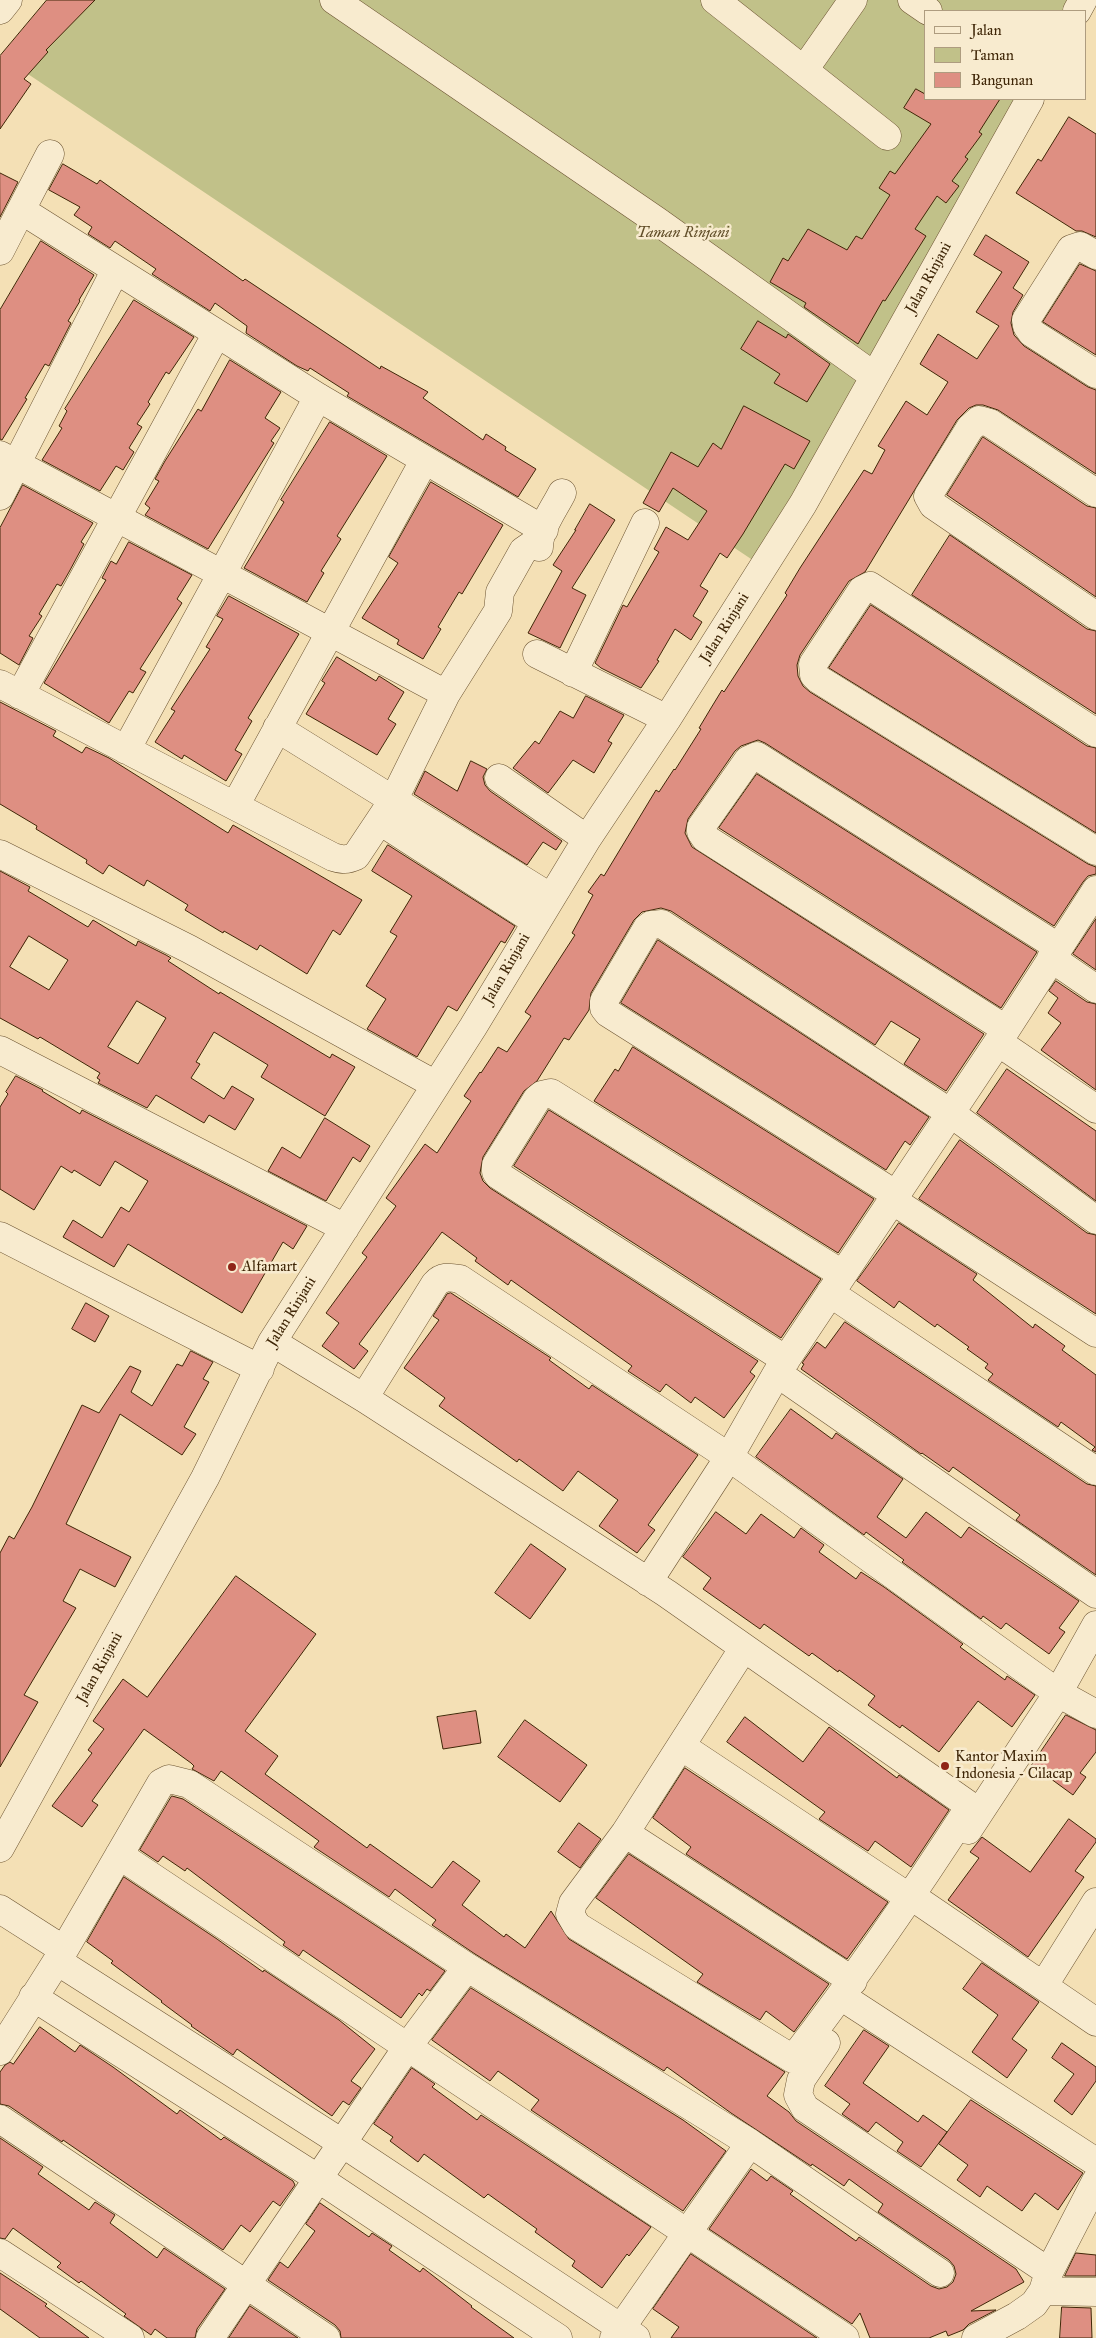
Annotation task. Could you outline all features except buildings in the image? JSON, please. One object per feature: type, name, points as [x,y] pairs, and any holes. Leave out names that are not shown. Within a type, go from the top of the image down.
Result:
[{"type":"street","points":[[0,10],[8,0]]},
{"type":"street","points":[[334,0],[657,221],[874,376]]},
{"type":"street","points":[[715,0],[887,136]]},
{"type":"street","points":[[804,70],[853,0]]},
{"type":"street","points":[[912,0],[927,10]]},
{"type":"street","name":"Jalan Rinjani","points":[[0,1848],[205,1478],[272,1342],[436,1085],[587,838],[667,720],[803,504],[1029,100]]},
{"type":"street","points":[[0,251],[50,154]]},
{"type":"street","points":[[21,210],[216,335],[424,461],[541,535]]},
{"type":"street","points":[[1096,255],[1080,246],[1071,249],[1026,320],[1027,326],[1032,333],[1096,374]]},
{"type":"street","points":[[0,496],[8,460],[115,271]]},
{"type":"street","points":[[216,335],[117,517],[10,690],[341,860],[356,856],[387,810],[446,694],[498,611],[500,592],[523,551],[541,535],[562,493]]},
{"type":"street","points":[[126,750],[318,398]]},
{"type":"street","points":[[1096,493],[990,423],[979,420],[970,428],[928,496],[933,505],[1096,616]]},
{"type":"street","points":[[8,460],[446,694]]},
{"type":"street","points":[[235,806],[424,461]]},
{"type":"street","points":[[573,673],[645,523]]},
{"type":"street","points":[[1096,732],[870,586],[862,590],[813,664],[814,675],[818,679],[1096,850]]},
{"type":"street","points":[[537,654],[667,720]]},
{"type":"street","points":[[277,728],[535,921]]},
{"type":"street","points":[[1096,989],[1055,952],[757,756],[748,760],[701,827],[701,832],[705,838],[1001,1035],[1096,1109]]},
{"type":"street","points":[[499,778],[587,838]]},
{"type":"street","points":[[387,810],[550,897]]},
{"type":"street","points":[[0,854],[189,949],[436,1085]]},
{"type":"street","points":[[648,1582],[729,1457],[781,1366],[1096,890]]},
{"type":"street","points":[[1096,1220],[949,1112],[662,924],[651,925],[644,932],[604,1001],[604,1008],[608,1013],[894,1197],[1096,1332]]},
{"type":"street","points":[[0,1050],[345,1228]]},
{"type":"street","points":[[1096,1471],[836,1283],[551,1092],[537,1099],[496,1165],[498,1175],[781,1366],[1096,1594]]},
{"type":"street","points":[[0,1236],[260,1369]]},
{"type":"street","points":[[364,1398],[434,1284],[439,1279],[448,1276],[460,1279],[729,1457],[1058,1693],[1096,1714]]},
{"type":"street","points":[[272,1342],[364,1398],[648,1582],[970,1806],[915,1900]]},
{"type":"street","points":[[1096,1625],[1058,1693],[853,1993],[801,2080],[798,2095],[804,2108],[1046,2281],[1096,2292]]},
{"type":"street","points":[[743,1649],[625,1833],[573,1903],[570,1914],[577,1926],[793,2059],[853,1993]]},
{"type":"street","points":[[681,1746],[1044,1985],[1096,2022]]},
{"type":"street","points":[[0,2051],[60,1955],[161,1783],[169,1779],[189,1784],[467,1968],[750,2143],[940,2274]]},
{"type":"street","points":[[625,1833],[1096,2162]]},
{"type":"street","points":[[119,1855],[845,2338]]},
{"type":"street","points":[[1044,1985],[1096,1902]]},
{"type":"street","points":[[0,1909],[60,1955],[342,2143],[624,2335],[687,2233],[750,2143]]},
{"type":"street","points":[[210,2338],[408,2046],[467,1968]]},
{"type":"street","points":[[33,1997],[319,2179],[558,2338]]},
{"type":"street","points":[[0,2119],[326,2338]]},
{"type":"street","points":[[976,2338],[1017,2316],[1034,2304],[1096,2180]]},
{"type":"street","points":[[0,2253],[130,2338]]},
{"type":"green space","name":"Taman Rinjani","points":[[57,0],[1079,0],[1074,10],[924,10],[924,100],[1023,100],[763,567],[13,64]]},
{"type":"place","name":"Alfamart","points":[[232,1267]]},
{"type":"place","name":"Kantor Maxim Indonesia - Cilacap","points":[[945,1766]]}]
